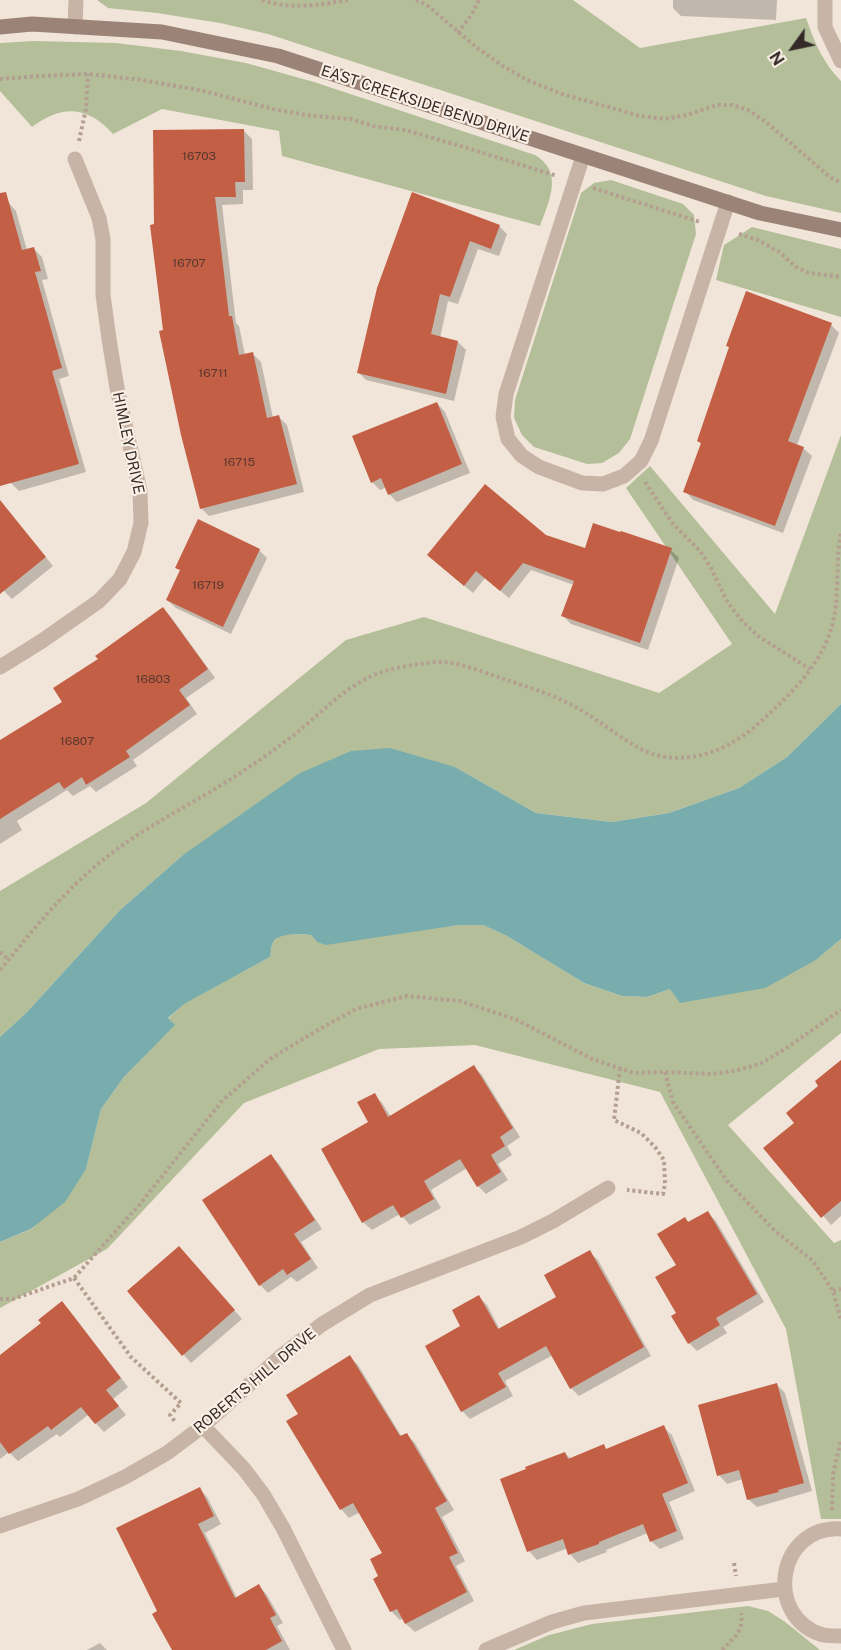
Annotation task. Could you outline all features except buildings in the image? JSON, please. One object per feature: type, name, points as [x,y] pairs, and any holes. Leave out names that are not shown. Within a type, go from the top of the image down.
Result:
[{"type":"street","points":[[75,27],[76,0]]},
{"type":"street","points":[[825,0],[825,27],[841,61]]},
{"type":"street","name":"EAST CREEKSIDE BEND DRIVE","points":[[0,27],[32,24],[162,32],[278,56],[760,213],[841,230]]},
{"type":"street","points":[[583,156],[506,394],[503,417],[508,439],[522,456],[539,467],[582,483],[603,484],[624,476],[641,461],[651,441],[728,202]]},
{"type":"street","name":"HIMLEY DRIVE","points":[[0,667],[99,601],[120,579],[134,552],[141,523],[140,491],[117,388],[109,339],[104,295],[103,239],[99,218],[75,159]]},
{"type":"street","name":"ROBERTS HILL DRIVE","points":[[0,1526],[78,1498],[125,1477],[167,1453],[203,1426],[280,1357],[321,1325],[370,1295],[521,1237],[554,1221],[608,1188]]},
{"type":"street","points":[[203,1426],[244,1469],[263,1494],[283,1528],[344,1650]]},
{"type":"street","points":[[841,1529],[831,1528],[811,1535],[795,1549],[786,1568],[784,1589],[791,1609],[804,1625],[823,1635],[841,1636]]},
{"type":"street","points":[[486,1650],[552,1622],[584,1613],[784,1589]]},
{"type":"path","points":[[262,0],[297,6],[348,0]]},
{"type":"path","points":[[416,0],[427,5],[458,33],[503,66],[527,80],[562,94],[640,116],[665,119],[687,115],[717,105],[732,105],[748,110],[766,122],[830,177],[841,183]]},
{"type":"path","points":[[458,33],[479,0]]},
{"type":"path","points":[[75,159],[86,109],[88,74]]},
{"type":"path","points":[[0,79],[88,74],[142,80],[204,91],[273,109],[312,116],[351,119],[373,126],[405,130],[758,240],[779,252],[796,267],[810,273],[841,277]]},
{"type":"path","points":[[633,467],[673,524],[700,551],[728,603],[743,622],[758,636],[810,669]]},
{"type":"path","points":[[0,970],[71,888],[136,835],[246,770],[288,740],[349,688],[369,677],[393,669],[444,662],[468,667],[577,707],[647,752],[670,758],[684,758],[714,751],[735,741],[754,728],[777,706],[810,669],[823,649],[833,625],[836,607],[841,532]]},
{"type":"path","points":[[0,952],[9,960]]},
{"type":"path","points":[[0,1299],[13,1299],[74,1278],[140,1204],[222,1101],[270,1059],[356,1009],[407,996],[460,1001],[517,1020],[592,1059],[634,1073],[712,1074],[760,1064],[841,1010]]},
{"type":"path","points":[[608,1188],[663,1194],[665,1184],[664,1160],[655,1147],[641,1133],[614,1120],[620,1068]]},
{"type":"path","points":[[665,1072],[673,1102],[728,1181],[774,1231],[813,1261],[833,1291],[841,1320]]},
{"type":"path","points":[[74,1278],[131,1357],[181,1403],[170,1415],[188,1437]]},
{"type":"path","points":[[833,1291],[841,1289]]},
{"type":"path","points":[[832,1510],[833,1474],[841,1440]]},
{"type":"green space","points":[[97,0],[573,0],[640,48],[806,18],[820,51],[841,81],[841,213],[766,196],[268,34],[220,23],[108,8]]},
{"type":"green space","points":[[33,41],[116,43],[181,51],[246,63],[314,82],[535,155],[544,162],[552,178],[547,207],[540,226],[282,156],[279,131],[162,109],[113,134],[94,118],[74,111],[54,114],[32,127],[0,91],[0,43]]},
{"type":"green space","points":[[611,180],[683,204],[694,215],[696,234],[630,439],[619,453],[602,463],[587,464],[534,447],[522,435],[514,418],[515,400],[581,193],[594,183]]},
{"type":"green space","points":[[752,227],[841,249],[841,317],[716,280],[724,245]]},
{"type":"green space","points":[[841,435],[841,704],[787,757],[739,788],[669,813],[612,822],[536,813],[455,767],[183,855],[120,910],[27,1012],[0,1037],[0,891],[146,803],[346,640],[424,617],[659,693],[732,644],[626,488],[650,466],[775,614]]},
{"type":"green space","points":[[460,925],[483,925],[507,936],[584,983],[622,996],[647,997],[670,989],[816,960],[841,939],[841,1033],[728,1125],[834,1243],[841,1240],[841,1519],[821,1519],[786,1329],[660,1092],[475,1045],[379,1049],[244,1103],[107,1249],[0,1308],[0,1242],[32,1229],[86,1169],[101,1109],[124,1077],[174,1025],[168,1019],[183,1004],[270,957],[273,942],[285,935],[311,935],[317,942]]},
{"type":"green space","points":[[748,1606],[768,1611],[820,1650],[514,1650],[549,1635],[592,1624]]},
{"type":"water","points":[[841,704],[841,939],[816,960],[765,988],[680,1003],[670,989],[647,997],[622,996],[584,983],[507,936],[483,925],[459,925],[326,945],[317,942],[311,935],[280,937],[273,942],[270,957],[184,1004],[168,1018],[175,1025],[124,1077],[101,1109],[86,1169],[65,1202],[31,1229],[0,1242],[0,1037],[27,1012],[120,910],[183,855],[300,773],[351,751],[390,748],[455,767],[536,813],[612,822],[669,813],[739,788],[787,757]]}]
